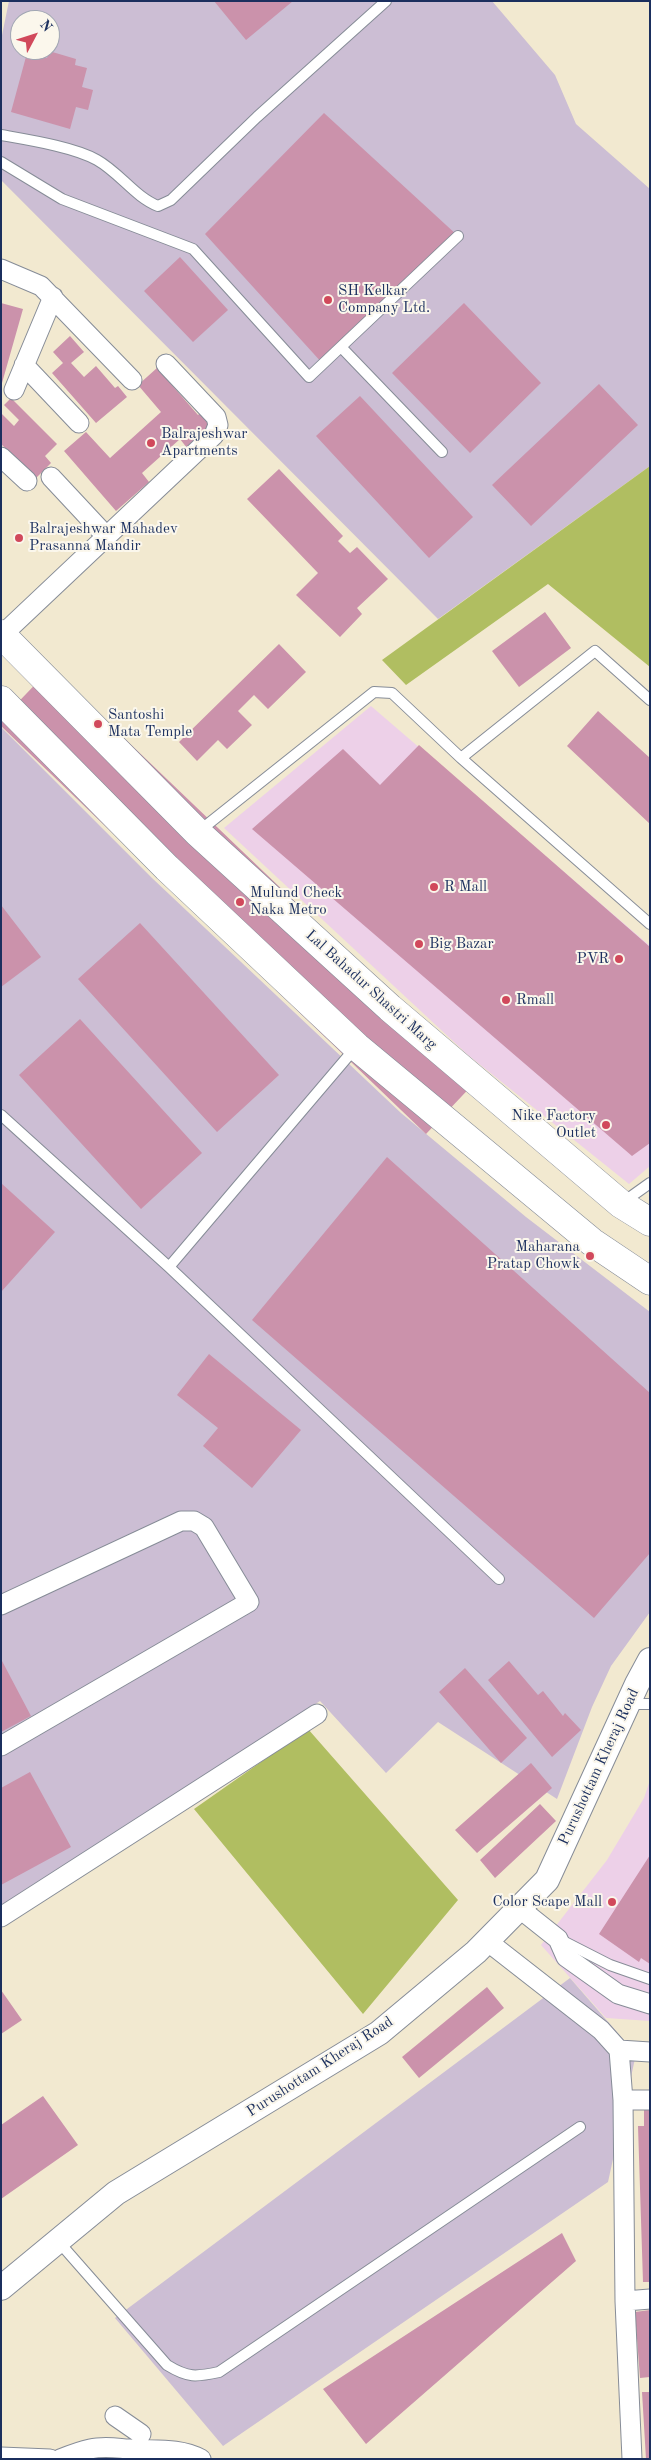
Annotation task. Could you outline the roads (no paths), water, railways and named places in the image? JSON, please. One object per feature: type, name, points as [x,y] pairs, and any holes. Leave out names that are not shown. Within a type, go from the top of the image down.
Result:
[{"type":"main road","name":"Lal Bahadur Shastri Marg","points":[[2,635],[198,833],[390,1008],[621,1204],[650,1222]]},
{"type":"main road","points":[[1,700],[167,868],[357,1047],[592,1242],[650,1281]]},
{"type":"street","points":[[1,269],[41,286],[132,380]]},
{"type":"street","points":[[14,390],[53,297]]},
{"type":"street","points":[[2,635],[214,435],[218,425],[216,417],[166,364]]},
{"type":"street","points":[[24,365],[79,423]]},
{"type":"street","points":[[1,457],[27,481]]},
{"type":"street","points":[[51,477],[107,536]]},
{"type":"street","points":[[1,1605],[181,1521],[194,1521],[204,1526],[249,1602],[1,1746]]},
{"type":"street","name":"Purushottam Kheraj Road","points":[[1,2288],[116,2193],[379,2032],[487,1941],[547,1880],[639,1704],[650,1660]]},
{"type":"street","points":[[1,1917],[316,1714]]},
{"type":"street","points":[[519,1908],[558,1939],[566,1957],[574,1963],[618,1994],[650,2004]]},
{"type":"street","points":[[487,1941],[601,2030],[619,2050],[623,2100],[624,2300],[632,2459]]},
{"type":"street","points":[[619,2050],[650,2052]]},
{"type":"street","points":[[623,2100],[650,2100]]},
{"type":"street","points":[[624,2300],[650,2299]]},
{"type":"street","points":[[112,2446],[128,2425]]},
{"type":"street","points":[[60,2459],[89,2449],[112,2446],[128,2449],[166,2449],[190,2453],[201,2459]]},
{"type":"street","points":[[1,2457],[50,2459]]},
{"type":"lane","points":[[1,135],[45,143],[97,160],[126,182],[146,202],[158,206],[170,200],[257,117],[386,1]]},
{"type":"lane","points":[[1,162],[62,199],[193,249],[309,377],[458,236]]},
{"type":"lane","points":[[341,348],[442,452]]},
{"type":"lane","points":[[461,758],[595,651],[650,700]]},
{"type":"lane","points":[[198,833],[374,692],[392,693],[461,758],[650,924]]},
{"type":"lane","points":[[169,1267],[357,1047]]},
{"type":"lane","points":[[1,1116],[169,1267],[499,1579]]},
{"type":"lane","points":[[621,1204],[650,1183]]},
{"type":"lane","points":[[558,1939],[610,1965],[650,1979]]},
{"type":"lane","points":[[58,2241],[167,2365],[182,2374],[197,2377],[219,2372],[580,2126]]},
{"type":"place","name":"SH Kelkar Company Ltd.","points":[[328,300]]},
{"type":"place","name":"Balrajeshwar Apartments","points":[[151,443]]},
{"type":"place","name":"Balrajeshwar Mahadev Prasanna Mandir","points":[[19,538]]},
{"type":"place","name":"Santoshi Mata Temple","points":[[98,724]]},
{"type":"place","name":"R Mall","points":[[434,887]]},
{"type":"place","name":"Mulund Check Naka Metro","points":[[240,902]]},
{"type":"place","name":"Big Bazar","points":[[419,944]]},
{"type":"place","name":"PVR","points":[[619,959]]},
{"type":"place","name":"Rmall","points":[[506,1000]]},
{"type":"place","name":"Nike Factory Outlet","points":[[606,1125]]},
{"type":"place","name":"Maharana Pratap Chowk","points":[[590,1256]]},
{"type":"place","name":"Color Scape Mall","points":[[612,1902]]}]
